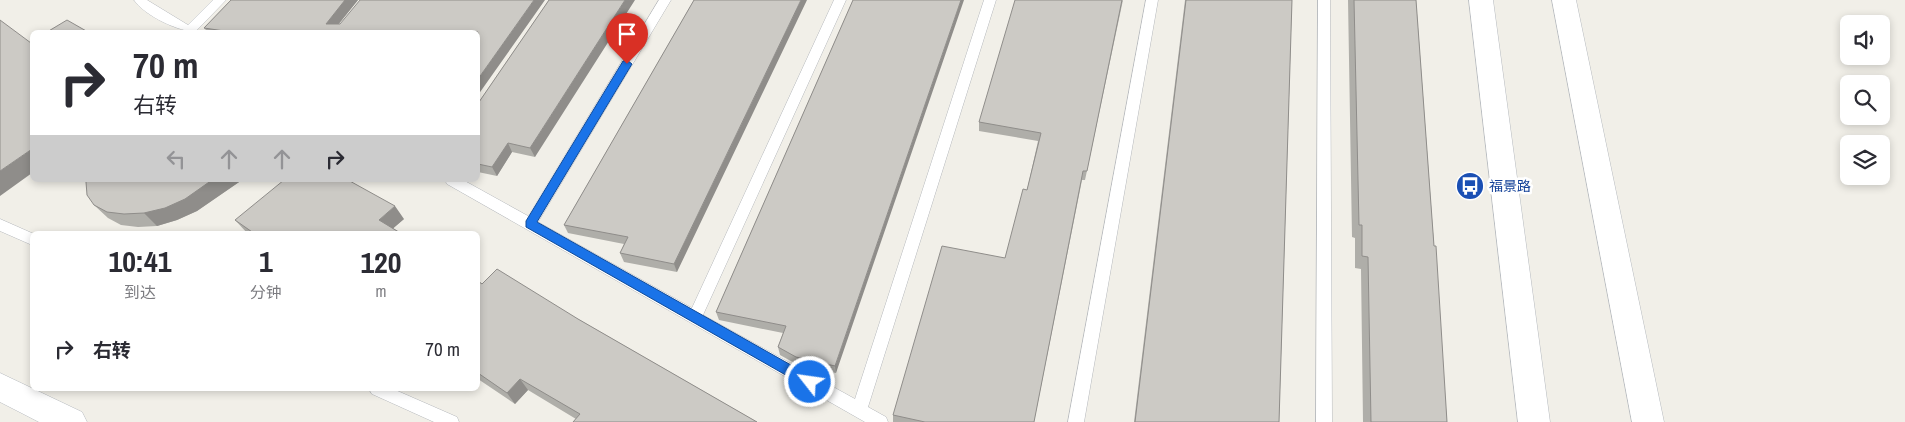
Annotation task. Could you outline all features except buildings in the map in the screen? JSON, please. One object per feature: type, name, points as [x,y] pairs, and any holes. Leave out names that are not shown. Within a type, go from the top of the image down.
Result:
[{"type":"main road","points":[[1481,0],[1534,422]]},
{"type":"main road","points":[[1564,0],[1648,422]]},
{"type":"main road","points":[[0,387],[71,422]]},
{"type":"lane","points":[[140,0],[148,7],[188,30]]},
{"type":"lane","points":[[193,30],[220,0]]},
{"type":"lane","points":[[530,224],[665,0]]},
{"type":"lane","points":[[695,317],[840,0]]},
{"type":"lane","points":[[859,410],[990,0]]},
{"type":"lane","points":[[1076,422],[1152,0]]},
{"type":"lane","points":[[1324,0],[1324,422]]},
{"type":"lane","points":[[456,182],[880,422]]},
{"type":"lane","points":[[0,225],[30,238]]},
{"type":"lane","points":[[381,391],[451,422]]},
{"type":"place","name":"福景路","points":[[1470,186]]},
{"type":"route","points":[[627,64],[530,224],[810,382]]}]
